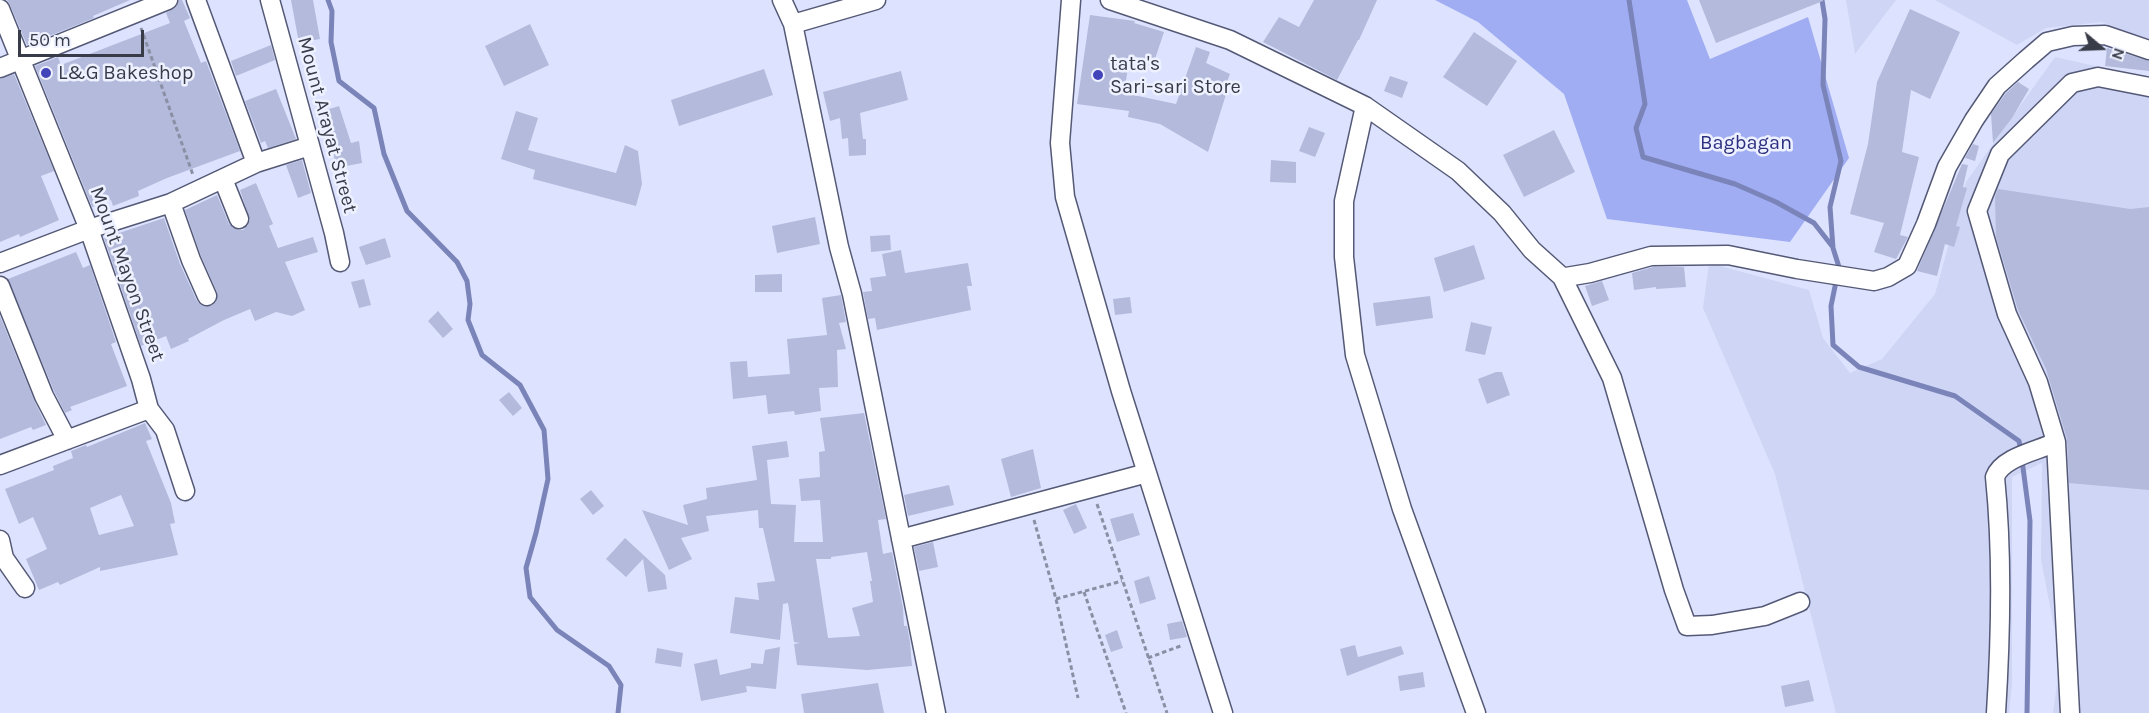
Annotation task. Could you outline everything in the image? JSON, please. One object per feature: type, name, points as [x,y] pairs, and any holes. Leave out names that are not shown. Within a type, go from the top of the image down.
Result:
[{"type":"street","points":[[0,68],[168,0]]},
{"type":"street","points":[[196,0],[256,163]]},
{"type":"street","name":"Mount Arayat Street","points":[[270,0],[340,262]]},
{"type":"street","points":[[782,0],[793,24],[852,294],[936,713]]},
{"type":"street","points":[[793,24],[876,0]]},
{"type":"street","points":[[1071,0],[1060,143],[1065,197],[1086,275],[1223,713]]},
{"type":"street","points":[[1110,0],[1230,40],[1365,106],[1458,171],[1503,213],[1532,250],[1562,277],[1612,378],[1674,590],[1687,626],[1712,625],[1765,616],[1800,602]]},
{"type":"street","name":"Mount Mayon Street","points":[[0,9],[89,229],[141,379],[148,409]]},
{"type":"street","points":[[1562,277],[1590,273],[1651,256],[1728,255],[1874,281],[1888,277],[1907,266],[1926,224],[1947,167],[1997,86],[2047,42],[2073,36],[2105,35],[2149,50]]},
{"type":"street","points":[[2070,713],[2050,445],[2038,382],[2007,314],[1977,212],[2000,154],[2072,83],[2098,77],[2149,87]]},
{"type":"street","points":[[1365,106],[1344,201],[1344,257],[1355,355],[1402,509],[1476,713]]},
{"type":"street","points":[[0,263],[89,229],[171,203],[256,163],[310,146]]},
{"type":"street","points":[[223,179],[239,219]]},
{"type":"street","points":[[171,203],[191,260],[207,296]]},
{"type":"street","points":[[0,286],[44,396],[67,440]]},
{"type":"street","points":[[0,465],[148,409],[165,429],[185,491]]},
{"type":"street","points":[[1996,713],[1999,663],[2000,540],[1995,477],[1999,468],[2011,460],[2050,445]]},
{"type":"street","points":[[901,539],[1147,473]]},
{"type":"street","points":[[0,540],[4,558],[25,588]]},
{"type":"path","points":[[135,13],[199,190]]},
{"type":"path","points":[[1092,488],[1167,713]]},
{"type":"path","points":[[1030,505],[1056,600],[1078,698]]},
{"type":"path","points":[[1056,600],[1122,581]]},
{"type":"path","points":[[1084,592],[1126,713]]},
{"type":"path","points":[[1148,658],[1199,639]]},
{"type":"shaded area","points":[[1846,0],[1896,0],[1855,54]]},
{"type":"shaded area","points":[[1935,0],[2149,0],[2149,43],[2102,22],[2046,28],[2017,45]]},
{"type":"shaded area","points":[[2055,57],[2149,78],[2149,713],[2053,713],[2058,677],[2058,647],[2041,560],[2042,463],[2012,477],[2012,684],[2009,713],[1836,713],[1775,474],[1703,308],[1709,263],[1809,290],[1823,338],[1850,373],[1882,359],[1935,294],[1966,182]]},
{"type":"green space","name":"Bagbagan","points":[[1435,0],[1687,0],[1710,59],[1808,17],[1849,158],[1790,242],[1607,219],[1564,94],[1478,22]]},
{"type":"building","points":[[7,0],[130,0],[93,16],[94,18],[27,45]]},
{"type":"building","points":[[179,0],[182,0],[190,18],[184,21],[201,63],[206,61],[240,151],[167,178],[138,191],[139,196],[113,206],[111,200],[92,207],[35,66],[58,57],[61,65],[170,23],[166,13],[176,7]]},
{"type":"building","points":[[291,0],[313,0],[320,39],[299,43]]},
{"type":"building","points":[[1314,0],[1377,0],[1337,80],[1263,42],[1279,17],[1299,27]]},
{"type":"building","points":[[1699,0],[1823,0],[1823,1],[1716,43]]},
{"type":"building","points":[[1910,9],[1960,32],[1930,99],[1911,90],[1902,152],[1919,157],[1900,235],[1908,237],[1896,259],[1874,252],[1884,223],[1850,214],[1868,144],[1877,82]]},
{"type":"building","points":[[1090,15],[1135,21],[1134,23],[1164,32],[1154,62],[1130,55],[1124,93],[1176,104],[1196,47],[1210,52],[1206,63],[1230,74],[1225,87],[1228,88],[1208,152],[1160,124],[1128,117],[1129,111],[1077,104]]},
{"type":"building","points":[[530,24],[549,65],[504,86],[485,46]]},
{"type":"building","points":[[1474,32],[1517,61],[1487,106],[1443,77]]},
{"type":"building","points":[[271,45],[275,60],[236,76],[231,61]]},
{"type":"building","points":[[2107,48],[2149,61],[2149,71],[2105,66]]},
{"type":"building","points":[[764,69],[773,95],[679,126],[671,100]]},
{"type":"building","points":[[901,71],[908,100],[860,113],[863,139],[866,139],[866,155],[849,156],[848,138],[842,139],[840,118],[830,121],[823,92]]},
{"type":"building","points":[[14,74],[54,171],[41,176],[59,220],[20,237],[19,234],[0,242],[0,79]]},
{"type":"building","points":[[1390,76],[1408,82],[1402,98],[1384,91]]},
{"type":"building","points":[[2018,82],[2029,89],[2012,118],[1993,143],[1991,114],[2006,93]]},
{"type":"building","points":[[276,89],[296,139],[268,148],[265,141],[261,143],[245,101]]},
{"type":"building","points":[[339,106],[351,143],[359,141],[362,163],[336,168],[329,125],[324,127],[320,112]]},
{"type":"building","points":[[516,111],[538,118],[528,150],[616,173],[625,145],[638,151],[642,184],[636,206],[533,179],[535,170],[501,159]]},
{"type":"building","points":[[1309,127],[1325,133],[1315,157],[1299,151]]},
{"type":"building","points":[[1554,130],[1575,172],[1524,197],[1503,155]]},
{"type":"building","points":[[1973,144],[1979,146],[1975,161],[1965,158]]},
{"type":"building","points":[[302,160],[311,193],[298,198],[286,165]]},
{"type":"building","points":[[1271,160],[1296,162],[1296,183],[1270,182]]},
{"type":"building","points":[[1962,164],[1968,165],[1963,187],[1967,188],[1956,226],[1960,227],[1954,247],[1945,244],[1937,276],[1917,271]]},
{"type":"building","points":[[256,183],[273,224],[269,226],[278,248],[313,237],[318,252],[285,262],[305,310],[292,316],[276,312],[255,321],[250,309],[224,320],[171,349],[166,336],[141,346],[104,238],[164,218],[180,264],[197,301],[201,305],[211,306],[216,302],[217,292],[201,256],[185,210],[217,195],[229,224],[237,230],[243,230],[250,220],[240,190]]},
{"type":"building","points":[[1998,189],[2130,209],[2149,207],[2149,490],[2069,483],[2067,439],[2046,369],[2018,310],[1996,237],[1995,197]]},
{"type":"building","points":[[815,217],[820,244],[777,253],[772,226]]},
{"type":"building","points":[[890,235],[891,250],[871,252],[870,236]]},
{"type":"building","points":[[385,238],[391,257],[366,265],[359,247]]},
{"type":"building","points":[[1474,245],[1485,279],[1444,292],[1434,258]]},
{"type":"building","points":[[901,250],[905,273],[968,263],[972,286],[967,286],[971,310],[877,330],[875,318],[868,319],[863,292],[872,291],[870,278],[886,276],[882,254]]},
{"type":"building","points":[[76,252],[83,268],[90,265],[116,342],[111,344],[127,386],[70,407],[72,410],[65,413],[8,279]]},
{"type":"building","points":[[1653,267],[1684,267],[1686,287],[1634,290],[1632,273]]},
{"type":"building","points":[[782,274],[782,292],[755,292],[755,275]]},
{"type":"building","points":[[364,279],[371,305],[359,308],[351,282]]},
{"type":"building","points":[[1602,281],[1609,300],[1592,306],[1585,286]]},
{"type":"building","points":[[841,295],[846,322],[839,323],[846,349],[837,350],[838,387],[819,388],[821,411],[795,415],[794,411],[768,414],[766,395],[733,399],[730,362],[747,361],[748,377],[790,374],[787,339],[827,335],[822,298]]},
{"type":"building","points":[[1430,296],[1433,318],[1376,326],[1373,303]]},
{"type":"building","points":[[1130,297],[1132,313],[1115,315],[1113,299]]},
{"type":"building","points":[[438,311],[453,329],[443,338],[428,321]]},
{"type":"building","points":[[0,316],[46,425],[33,430],[31,427],[0,439]]},
{"type":"building","points":[[1471,322],[1492,327],[1485,355],[1465,351]]},
{"type":"building","points":[[1502,372],[1510,395],[1487,404],[1478,379]]},
{"type":"building","points":[[509,392],[522,408],[513,416],[499,400]]},
{"type":"building","points":[[864,413],[886,519],[878,520],[883,554],[892,552],[903,608],[904,626],[907,626],[910,642],[912,666],[867,670],[797,665],[794,644],[800,643],[794,642],[788,603],[783,604],[780,640],[730,633],[735,597],[759,600],[757,583],[775,581],[763,528],[759,528],[758,510],[706,516],[709,531],[681,538],[692,559],[669,570],[642,510],[688,525],[683,505],[707,499],[706,488],[757,480],[752,446],[787,441],[789,457],[767,460],[771,504],[796,505],[794,542],[823,542],[820,500],[801,501],[799,479],[820,477],[819,452],[825,451],[820,418]],"holes":[[[867,552],[872,581],[870,581],[873,602],[852,608],[860,636],[828,638],[816,559],[831,559],[831,557]]]},
{"type":"building","points":[[145,423],[152,439],[146,441],[171,503],[175,523],[170,524],[178,555],[100,571],[100,567],[60,585],[58,582],[39,590],[26,559],[47,549],[33,517],[19,524],[5,489],[54,470],[53,466],[73,458],[71,451],[86,445],[87,447]],"holes":[[[121,495],[134,526],[99,535],[90,508]]]},
{"type":"building","points":[[1033,449],[1041,488],[1011,497],[1001,459]]},
{"type":"building","points":[[949,485],[954,505],[908,516],[904,495]]},
{"type":"building","points":[[591,490],[604,506],[593,515],[580,499]]},
{"type":"building","points":[[1076,504],[1087,528],[1074,534],[1063,510]]},
{"type":"building","points":[[1133,513],[1140,535],[1117,542],[1110,519]]},
{"type":"building","points":[[625,538],[665,575],[667,589],[648,592],[643,559],[626,577],[606,559]]},
{"type":"building","points":[[933,542],[938,567],[919,571],[914,547]]},
{"type":"building","points":[[1149,576],[1156,599],[1140,604],[1134,581]]},
{"type":"building","points":[[1182,621],[1187,637],[1170,640],[1167,624]]},
{"type":"building","points":[[1117,630],[1123,648],[1111,652],[1105,635]]},
{"type":"building","points":[[1355,645],[1358,657],[1401,646],[1404,654],[1347,676],[1340,649]]},
{"type":"building","points":[[780,647],[776,689],[746,686],[747,692],[701,701],[694,664],[717,659],[720,675],[751,668],[751,663],[763,664],[765,650]]},
{"type":"building","points":[[657,648],[683,653],[681,667],[655,663]]},
{"type":"building","points":[[1423,672],[1425,687],[1400,691],[1398,676]]},
{"type":"building","points":[[1809,680],[1814,701],[1785,707],[1781,686]]},
{"type":"building","points":[[878,683],[884,713],[804,713],[801,694]]},
{"type":"waterway","points":[[328,0],[332,11],[331,42],[339,81],[374,108],[384,154],[407,211],[457,262],[467,281],[470,304],[468,320],[482,355],[520,385],[544,430],[548,479],[526,568],[530,597],[557,630],[609,666],[621,685],[618,713]]},
{"type":"waterway","points":[[1629,0],[1645,104],[1636,128],[1643,157],[1735,184],[1776,202],[1814,223],[1832,246]]},
{"type":"waterway","points":[[1822,0],[1825,19],[1823,85],[1841,161],[1830,207],[1833,248],[1839,267],[1831,306],[1833,345],[1859,367],[1955,396],[2019,441],[2021,451]]},
{"type":"waterway","points":[[2022,460],[2030,521],[2027,713]]},
{"type":"place","name":"L&G Bakeshop","points":[[46,73]]},
{"type":"place","name":"tata's Sari-sari Store","points":[[1098,75]]}]
